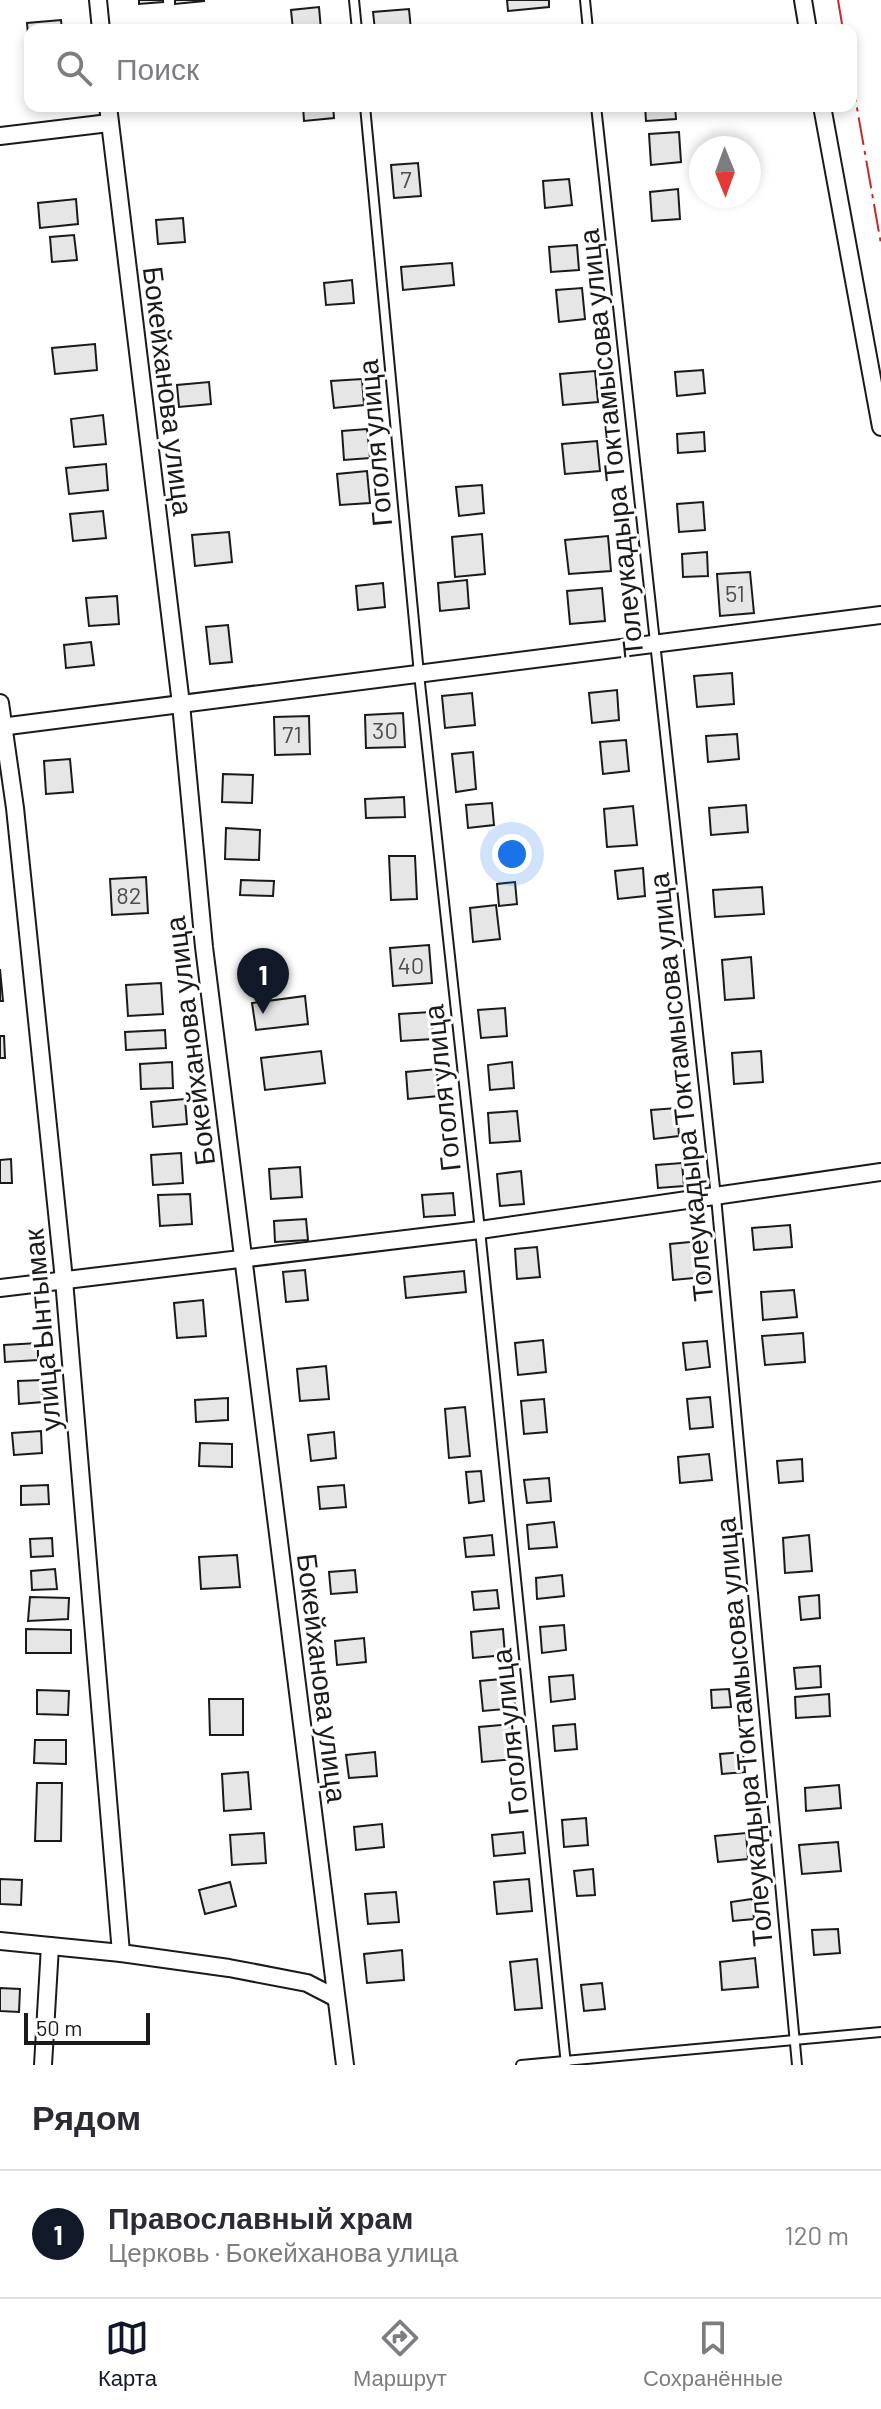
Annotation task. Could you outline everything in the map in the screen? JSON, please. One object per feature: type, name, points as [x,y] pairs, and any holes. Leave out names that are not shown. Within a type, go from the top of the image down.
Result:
[{"type":"street","points":[[98,0],[100,24]]},
{"type":"street","points":[[803,0],[807,24]]},
{"type":"street","points":[[823,112],[881,427]]},
{"type":"street","points":[[0,136],[108,115]]},
{"type":"street","name":"Бокейханова улица","points":[[108,115],[181,704],[204,947],[345,2065]]},
{"type":"street","points":[[2,727],[881,615]]},
{"type":"street","name":"улица Ынтымак","points":[[0,703],[17,824],[64,1280],[121,1953]]},
{"type":"street","points":[[0,1288],[480,1230],[881,1172]]},
{"type":"street","points":[[0,1941],[229,1968],[307,1983],[336,1998]]},
{"type":"street","points":[[43,2065],[50,1946]]},
{"type":"lane","points":[[354,0],[356,24]]},
{"type":"lane","points":[[585,0],[587,24]]},
{"type":"lane","name":"Гоголя улица","points":[[366,112],[419,674],[566,2062]]},
{"type":"lane","name":"Толеукадыра Токтамысова улица","points":[[597,112],[716,1197],[797,2065]]},
{"type":"lane","points":[[521,2065],[881,2032]]},
{"type":"building","points":[[139,0],[163,0],[163,2],[139,4]]},
{"type":"building","points":[[175,0],[204,0],[204,1],[175,4]]},
{"type":"building","points":[[507,0],[549,0],[549,7],[508,11]]},
{"type":"building","points":[[319,7],[320,24],[292,24],[291,10]]},
{"type":"building","points":[[409,9],[410,24],[374,24],[373,12]]},
{"type":"building","points":[[61,20],[61,24],[27,24]]},
{"type":"building","points":[[303,112],[334,112],[334,118],[304,121]]},
{"type":"building","points":[[645,112],[675,112],[676,119],[646,121]]},
{"type":"building","points":[[679,132],[681,162],[651,165],[649,134]]},
{"type":"building","points":[[418,163],[421,196],[394,198],[391,165]]},
{"type":"building","points":[[569,179],[572,205],[545,208],[543,181]]},
{"type":"building","points":[[678,189],[680,219],[652,221],[650,192]]},
{"type":"building","points":[[76,199],[78,224],[40,228],[38,203]]},
{"type":"building","points":[[183,218],[185,242],[158,244],[156,220]]},
{"type":"building","points":[[74,235],[77,260],[52,262],[50,237]]},
{"type":"building","points":[[577,245],[579,270],[551,272],[549,247]]},
{"type":"building","points":[[452,263],[454,285],[403,290],[401,267]]},
{"type":"building","points":[[352,280],[354,303],[326,305],[324,283]]},
{"type":"building","points":[[582,288],[585,319],[559,322],[556,290]]},
{"type":"building","points":[[95,344],[97,370],[55,374],[52,348]]},
{"type":"building","points":[[703,370],[705,393],[677,396],[675,372]]},
{"type":"building","points":[[595,371],[598,402],[563,405],[560,374]]},
{"type":"building","points":[[362,379],[364,405],[334,408],[331,381]]},
{"type":"building","points":[[209,382],[211,404],[179,407],[177,385]]},
{"type":"building","points":[[103,415],[106,444],[74,447],[71,419]]},
{"type":"building","points":[[367,429],[370,458],[344,460],[342,431]]},
{"type":"building","points":[[704,432],[705,451],[678,453],[677,434]]},
{"type":"building","points":[[597,441],[600,471],[565,474],[562,444]]},
{"type":"building","points":[[106,464],[108,490],[69,494],[66,468]]},
{"type":"building","points":[[367,471],[370,503],[340,505],[337,474]]},
{"type":"building","points":[[482,485],[484,513],[459,516],[456,487]]},
{"type":"building","points":[[703,502],[705,530],[679,532],[677,504]]},
{"type":"building","points":[[103,511],[106,538],[73,541],[70,514]]},
{"type":"building","points":[[229,532],[232,562],[195,566],[192,535]]},
{"type":"building","points":[[482,534],[485,574],[455,577],[452,537]]},
{"type":"building","points":[[608,536],[611,571],[569,574],[565,540]]},
{"type":"building","points":[[707,552],[708,576],[683,577],[682,554]]},
{"type":"building","points":[[750,572],[754,613],[720,616],[717,574]]},
{"type":"building","points":[[467,580],[469,608],[440,611],[438,583]]},
{"type":"building","points":[[383,583],[385,607],[358,610],[356,586]]},
{"type":"building","points":[[602,588],[605,621],[570,624],[567,591]]},
{"type":"building","points":[[117,596],[119,624],[89,626],[86,598]]},
{"type":"building","points":[[228,625],[232,662],[210,664],[206,627]]},
{"type":"building","points":[[91,642],[94,665],[66,668],[64,645]]},
{"type":"building","points":[[732,673],[734,704],[697,707],[694,676]]},
{"type":"building","points":[[617,690],[619,720],[592,723],[589,693]]},
{"type":"building","points":[[472,693],[475,725],[445,728],[442,696]]},
{"type":"building","points":[[403,713],[405,747],[366,748],[365,715]]},
{"type":"building","points":[[309,716],[310,754],[275,755],[274,717]]},
{"type":"building","points":[[737,734],[739,759],[708,762],[706,736]]},
{"type":"building","points":[[626,740],[629,771],[603,774],[600,742]]},
{"type":"building","points":[[473,752],[476,789],[456,792],[452,754]]},
{"type":"building","points":[[70,759],[73,792],[46,794],[44,761]]},
{"type":"building","points":[[223,774],[253,775],[252,803],[222,802]]},
{"type":"building","points":[[404,797],[405,817],[366,818],[365,799]]},
{"type":"building","points":[[492,803],[494,825],[468,828],[466,805]]},
{"type":"building","points":[[746,805],[748,832],[711,835],[709,808]]},
{"type":"building","points":[[633,806],[637,845],[607,847],[604,809]]},
{"type":"building","points":[[226,828],[260,830],[259,860],[225,859]]},
{"type":"building","points":[[389,856],[415,856],[417,899],[391,900]]},
{"type":"building","points":[[643,868],[645,896],[618,899],[615,871]]},
{"type":"building","points":[[146,877],[148,913],[112,915],[110,879]]},
{"type":"building","points":[[241,880],[274,881],[273,896],[240,895]]},
{"type":"building","points":[[515,882],[517,904],[499,906],[497,884]]},
{"type":"building","points":[[762,887],[764,914],[715,917],[713,890]]},
{"type":"building","points":[[496,905],[500,939],[473,942],[470,908]]},
{"type":"building","points":[[429,945],[432,983],[393,986],[390,948]]},
{"type":"building","points":[[751,957],[754,998],[725,1000],[722,960]]},
{"type":"building","points":[[0,969],[3,1001],[0,1001]]},
{"type":"building","points":[[161,983],[163,1014],[128,1016],[126,985]]},
{"type":"building","points":[[305,996],[308,1024],[256,1030],[252,1003]]},
{"type":"building","points":[[505,1008],[507,1036],[481,1038],[478,1010]]},
{"type":"building","points":[[431,1012],[433,1039],[401,1041],[399,1014]]},
{"type":"building","points":[[165,1030],[166,1048],[126,1050],[125,1032]]},
{"type":"building","points":[[0,1036],[4,1036],[5,1058],[0,1058]]},
{"type":"building","points":[[321,1051],[325,1083],[265,1090],[261,1058]]},
{"type":"building","points":[[761,1051],[763,1082],[734,1084],[732,1053]]},
{"type":"building","points":[[172,1062],[173,1088],[141,1089],[140,1064]]},
{"type":"building","points":[[512,1062],[514,1088],[490,1090],[488,1065]]},
{"type":"building","points":[[437,1069],[439,1096],[408,1099],[406,1072]]},
{"type":"building","points":[[185,1099],[187,1124],[153,1127],[151,1102]]},
{"type":"building","points":[[677,1108],[679,1136],[654,1139],[651,1110]]},
{"type":"building","points":[[517,1111],[520,1141],[490,1143],[488,1113]]},
{"type":"building","points":[[181,1153],[183,1183],[153,1185],[151,1155]]},
{"type":"building","points":[[11,1159],[12,1183],[0,1183],[0,1160]]},
{"type":"building","points":[[682,1163],[684,1186],[658,1188],[656,1165]]},
{"type":"building","points":[[300,1167],[302,1197],[271,1199],[269,1169]]},
{"type":"building","points":[[521,1171],[524,1204],[500,1206],[497,1174]]},
{"type":"building","points":[[453,1193],[455,1215],[424,1217],[422,1195]]},
{"type":"building","points":[[190,1194],[192,1224],[160,1226],[158,1195]]},
{"type":"building","points":[[306,1219],[308,1240],[275,1242],[274,1221]]},
{"type":"building","points":[[790,1225],[792,1247],[754,1250],[752,1228]]},
{"type":"building","points":[[700,1241],[704,1277],[673,1280],[670,1244]]},
{"type":"building","points":[[537,1247],[540,1277],[517,1279],[515,1249]]},
{"type":"building","points":[[305,1270],[308,1300],[286,1302],[283,1272]]},
{"type":"building","points":[[464,1271],[466,1292],[406,1298],[404,1277]]},
{"type":"building","points":[[794,1290],[797,1317],[763,1320],[761,1292]]},
{"type":"building","points":[[203,1300],[206,1336],[177,1338],[174,1303]]},
{"type":"building","points":[[803,1333],[805,1362],[765,1365],[762,1336]]},
{"type":"building","points":[[543,1340],[546,1372],[518,1375],[515,1343]]},
{"type":"building","points":[[707,1341],[710,1367],[686,1370],[683,1343]]},
{"type":"building","points":[[38,1343],[38,1360],[5,1362],[4,1345]]},
{"type":"building","points":[[326,1366],[329,1399],[300,1401],[297,1369]]},
{"type":"building","points":[[42,1380],[43,1402],[19,1404],[18,1381]]},
{"type":"building","points":[[710,1397],[713,1427],[690,1429],[687,1399]]},
{"type":"building","points":[[228,1398],[228,1420],[196,1422],[195,1400]]},
{"type":"building","points":[[544,1399],[547,1432],[524,1434],[521,1401]]},
{"type":"building","points":[[465,1407],[470,1456],[449,1458],[445,1409]]},
{"type":"building","points":[[41,1431],[42,1453],[14,1455],[12,1433]]},
{"type":"building","points":[[334,1432],[336,1458],[311,1461],[308,1435]]},
{"type":"building","points":[[200,1443],[232,1444],[232,1467],[199,1466]]},
{"type":"building","points":[[709,1454],[712,1480],[680,1483],[678,1457]]},
{"type":"building","points":[[802,1459],[803,1481],[779,1483],[777,1461]]},
{"type":"building","points":[[481,1471],[484,1501],[469,1503],[466,1472]]},
{"type":"building","points":[[549,1478],[551,1501],[527,1503],[524,1480]]},
{"type":"building","points":[[48,1485],[49,1504],[21,1505],[21,1486]]},
{"type":"building","points":[[344,1485],[346,1507],[320,1509],[318,1487]]},
{"type":"building","points":[[554,1522],[557,1547],[529,1549],[527,1525]]},
{"type":"building","points":[[492,1535],[494,1555],[466,1557],[464,1538]]},
{"type":"building","points":[[809,1535],[812,1571],[785,1573],[783,1538]]},
{"type":"building","points":[[52,1538],[53,1556],[31,1557],[30,1539]]},
{"type":"building","points":[[237,1555],[240,1587],[201,1589],[199,1557]]},
{"type":"building","points":[[55,1569],[57,1589],[32,1590],[31,1571]]},
{"type":"building","points":[[355,1570],[357,1592],[331,1594],[329,1572]]},
{"type":"building","points":[[562,1575],[564,1596],[537,1599],[536,1578]]},
{"type":"building","points":[[497,1590],[499,1608],[474,1610],[472,1592]]},
{"type":"building","points":[[819,1595],[820,1618],[801,1620],[799,1597]]},
{"type":"building","points":[[30,1597],[69,1598],[68,1619],[28,1621]]},
{"type":"building","points":[[564,1625],[566,1650],[542,1653],[540,1627]]},
{"type":"building","points":[[26,1629],[71,1630],[71,1653],[26,1653]]},
{"type":"building","points":[[503,1629],[505,1655],[473,1658],[471,1632]]},
{"type":"building","points":[[364,1638],[366,1662],[337,1665],[335,1641]]},
{"type":"building","points":[[820,1666],[821,1687],[796,1689],[794,1668]]},
{"type":"building","points":[[573,1675],[575,1699],[551,1702],[549,1677]]},
{"type":"building","points":[[513,1678],[515,1708],[483,1711],[480,1681]]},
{"type":"building","points":[[729,1689],[731,1707],[712,1708],[711,1690]]},
{"type":"building","points":[[37,1690],[69,1691],[68,1715],[37,1714]]},
{"type":"building","points":[[829,1694],[830,1716],[796,1718],[795,1697]]},
{"type":"building","points":[[209,1699],[243,1699],[243,1735],[210,1735]]},
{"type":"building","points":[[512,1724],[515,1759],[482,1762],[479,1727]]},
{"type":"building","points":[[575,1724],[577,1749],[555,1751],[553,1726]]},
{"type":"building","points":[[35,1740],[66,1740],[66,1764],[34,1763]]},
{"type":"building","points":[[375,1752],[377,1776],[349,1778],[346,1755]]},
{"type":"building","points":[[743,1752],[745,1772],[722,1774],[720,1754]]},
{"type":"building","points":[[248,1772],[251,1809],[224,1811],[222,1774]]},
{"type":"building","points":[[37,1783],[62,1783],[61,1841],[35,1841]]},
{"type":"building","points":[[839,1785],[841,1808],[806,1811],[805,1788]]},
{"type":"building","points":[[586,1818],[588,1845],[564,1847],[562,1820]]},
{"type":"building","points":[[382,1824],[384,1847],[356,1850],[354,1827]]},
{"type":"building","points":[[523,1832],[525,1853],[494,1856],[492,1835]]},
{"type":"building","points":[[264,1833],[266,1863],[232,1865],[230,1835]]},
{"type":"building","points":[[746,1833],[748,1859],[718,1862],[715,1836]]},
{"type":"building","points":[[838,1842],[841,1871],[802,1874],[799,1845]]},
{"type":"building","points":[[593,1869],[595,1895],[577,1896],[574,1871]]},
{"type":"building","points":[[0,1879],[22,1880],[21,1905],[0,1904]]},
{"type":"building","points":[[529,1879],[532,1911],[497,1914],[494,1882]]},
{"type":"building","points":[[230,1882],[236,1906],[205,1914],[199,1890]]},
{"type":"building","points":[[396,1892],[399,1922],[368,1924],[365,1894]]},
{"type":"building","points":[[752,1899],[754,1919],[733,1921],[731,1902]]},
{"type":"building","points":[[838,1929],[840,1953],[814,1955],[812,1930]]},
{"type":"building","points":[[402,1950],[404,1980],[367,1983],[364,1954]]},
{"type":"building","points":[[755,1958],[758,1987],[722,1990],[720,1962]]},
{"type":"building","points":[[537,1959],[542,2008],[515,2010],[510,1962]]},
{"type":"building","points":[[602,1983],[605,2009],[584,2011],[581,1985]]},
{"type":"building","points":[[0,1988],[20,1989],[19,2012],[0,2011]]},
{"type":"power","points":[[838,0],[842,24]]},
{"type":"power","points":[[857,108],[881,244]]},
{"type":"place","name":"Православный храм","points":[[263,1014]]}]
